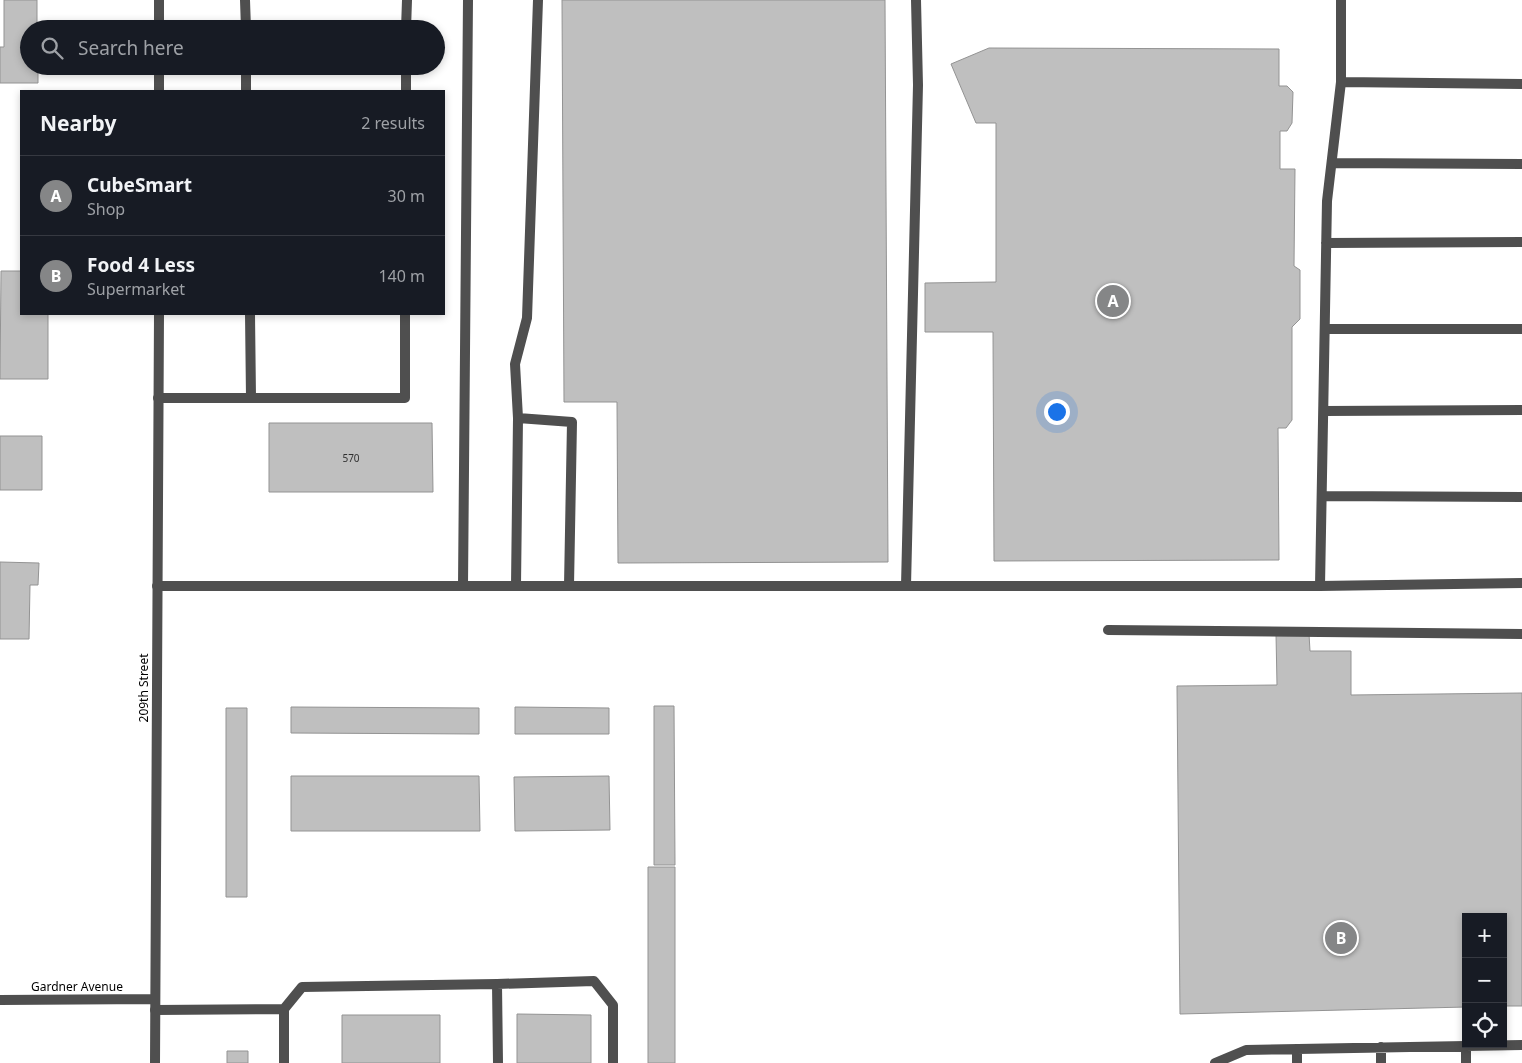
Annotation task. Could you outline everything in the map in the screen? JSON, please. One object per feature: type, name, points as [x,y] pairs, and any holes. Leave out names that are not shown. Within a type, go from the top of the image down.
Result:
[{"type":"street","points":[[159,0],[159,20]]},
{"type":"street","points":[[245,0],[246,20]]},
{"type":"street","points":[[406,0],[406,20]]},
{"type":"street","points":[[463,586],[468,0]]},
{"type":"street","points":[[516,586],[518,418],[514,364],[527,318],[538,0]]},
{"type":"street","points":[[906,586],[918,85],[916,0]]},
{"type":"street","points":[[1320,586],[1326,244],[1328,202],[1341,82],[1341,0]]},
{"type":"street","points":[[159,75],[159,90]]},
{"type":"street","points":[[246,75],[246,90]]},
{"type":"street","points":[[406,75],[406,90]]},
{"type":"street","points":[[1341,82],[1522,84]]},
{"type":"street","points":[[1332,163],[1522,164]]},
{"type":"street","points":[[1326,244],[1522,242]]},
{"type":"street","name":"209th Street","points":[[155,1063],[159,315]]},
{"type":"street","points":[[250,315],[251,398]]},
{"type":"street","points":[[158,398],[405,398],[405,315]]},
{"type":"street","points":[[1325,329],[1522,329]]},
{"type":"street","points":[[1324,411],[1522,410]]},
{"type":"street","points":[[518,418],[572,422],[569,586]]},
{"type":"street","points":[[1322,496],[1522,497]]},
{"type":"street","points":[[157,586],[1320,586],[1522,583]]},
{"type":"street","points":[[1108,630],[1522,634]]},
{"type":"street","points":[[284,1063],[284,1009],[302,986],[594,981],[613,1005],[613,1063]]},
{"type":"street","points":[[497,984],[498,1063]]},
{"type":"street","name":"Gardner Avenue","points":[[0,1000],[155,999]]},
{"type":"street","points":[[155,1010],[284,1009]]},
{"type":"street","points":[[1507,1045],[1522,1045]]},
{"type":"street","points":[[1215,1063],[1246,1050],[1462,1046]]},
{"type":"street","points":[[1381,1047],[1381,1063]]},
{"type":"street","points":[[1466,1048],[1466,1063]]},
{"type":"street","points":[[1297,1049],[1297,1063]]},
{"type":"building","points":[[4,0],[37,0],[37,20],[20,20],[20,75],[38,75],[38,83],[0,83],[0,47],[4,47]]},
{"type":"building","points":[[562,0],[885,0],[888,562],[618,563],[617,402],[564,402]]},
{"type":"building","points":[[989,48],[1279,49],[1279,86],[1287,86],[1293,92],[1292,123],[1287,131],[1280,131],[1280,169],[1295,169],[1294,266],[1300,270],[1300,319],[1292,327],[1292,420],[1286,428],[1278,428],[1279,560],[994,561],[993,332],[925,332],[925,283],[996,282],[996,123],[976,123],[951,64]]},
{"type":"building","points":[[1,271],[20,271],[20,315],[48,315],[48,379],[0,379]]},
{"type":"building","points":[[269,423],[432,423],[433,492],[269,492]]},
{"type":"building","points":[[0,436],[42,436],[42,490],[0,490]]},
{"type":"building","points":[[0,562],[39,563],[38,585],[30,585],[29,639],[0,639]]},
{"type":"building","points":[[1276,634],[1309,634],[1310,651],[1351,651],[1351,695],[1522,693],[1522,1006],[1507,1006],[1507,913],[1462,913],[1462,1007],[1180,1014],[1177,686],[1277,685]]},
{"type":"building","points":[[654,706],[674,706],[675,865],[654,865]]},
{"type":"building","points":[[291,707],[479,708],[479,734],[291,733]]},
{"type":"building","points":[[515,707],[609,708],[609,734],[515,734]]},
{"type":"building","points":[[226,708],[247,708],[247,897],[226,897]]},
{"type":"building","points":[[291,776],[479,776],[480,831],[291,831]]},
{"type":"building","points":[[609,776],[610,830],[515,831],[514,777]]},
{"type":"building","points":[[648,867],[675,867],[675,1063],[648,1063]]},
{"type":"building","points":[[517,1014],[591,1015],[591,1063],[517,1063]]},
{"type":"building","points":[[342,1015],[440,1015],[440,1063],[342,1063]]},
{"type":"building","points":[[227,1051],[248,1051],[248,1063],[227,1063]]},
{"type":"place","name":"CubeSmart","points":[[1113,301]]},
{"type":"place","name":"Food 4 Less","points":[[1341,938]]}]
